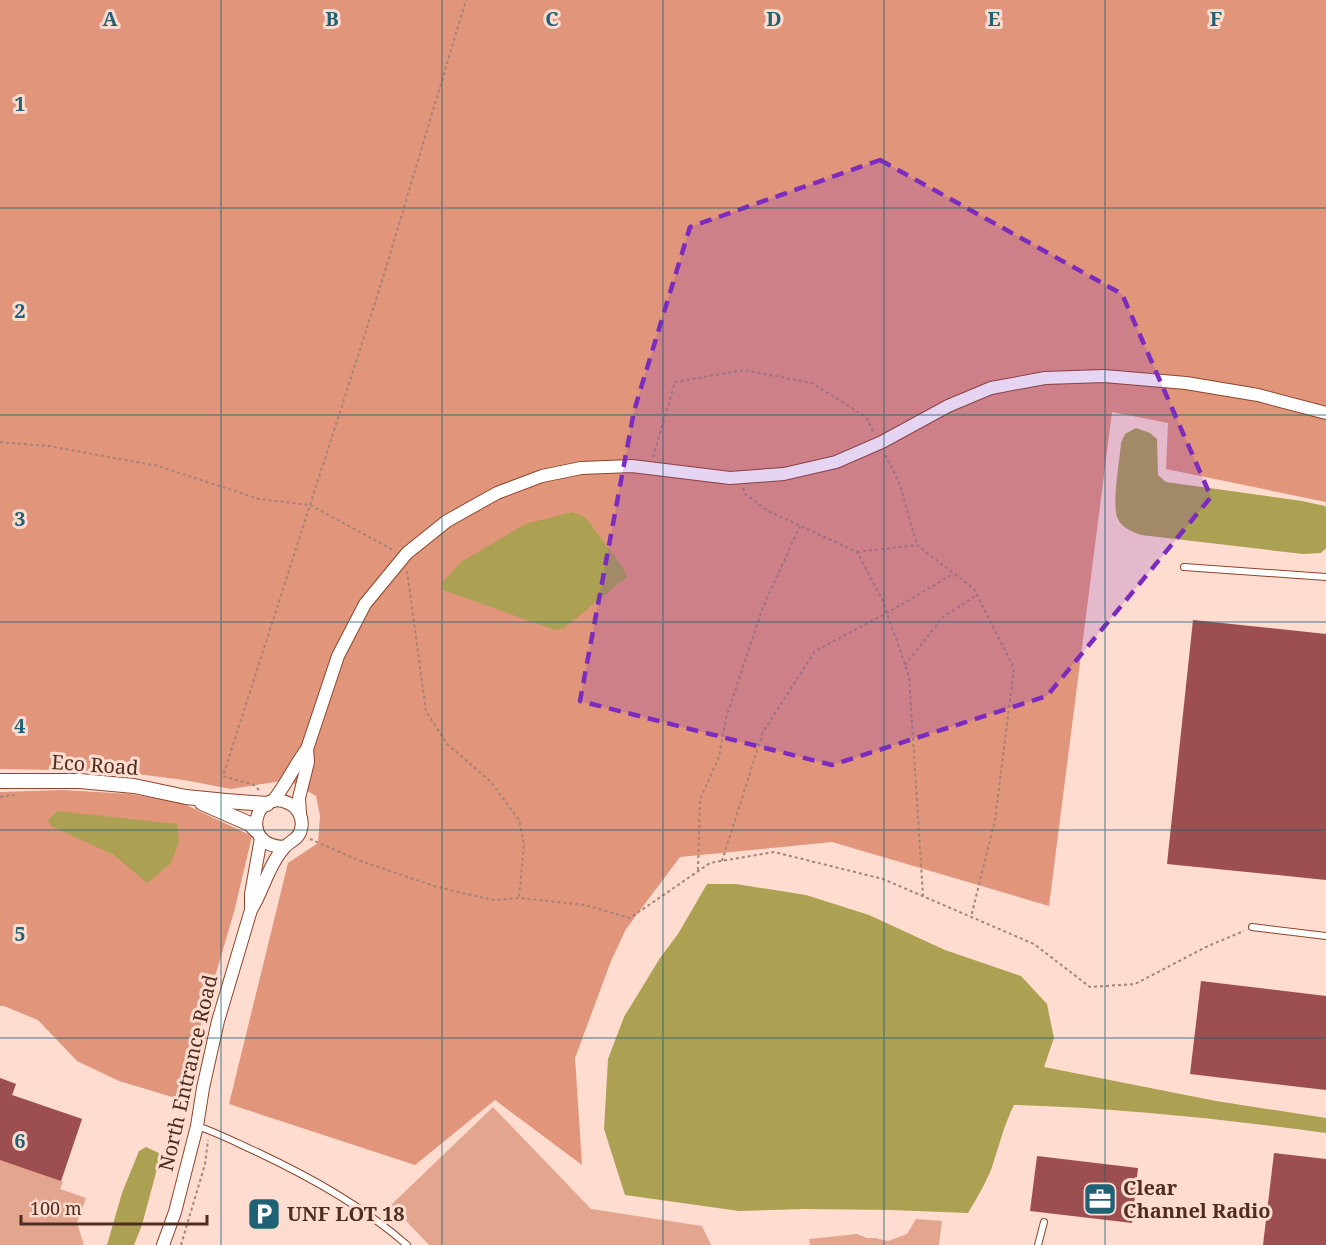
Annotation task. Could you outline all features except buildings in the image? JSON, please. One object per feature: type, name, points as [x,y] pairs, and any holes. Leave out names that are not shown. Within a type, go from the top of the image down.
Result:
[{"type":"street","points":[[251,910],[259,834],[257,816],[261,809],[281,792],[298,760],[307,749],[338,656],[365,604],[405,556],[447,521],[497,493],[542,476],[581,468],[632,466],[730,478],[784,474],[836,462],[879,443],[948,406],[991,388],[1045,378],[1104,376],[1186,383],[1258,396],[1326,412]]},
{"type":"street","points":[[259,834],[267,844],[275,847],[284,847],[294,842],[299,835],[302,821],[299,798],[308,762],[307,749]]},
{"type":"street","name":"Eco Road","points":[[0,781],[48,780],[102,783],[134,786],[186,797],[257,804],[270,802]]},
{"type":"street","name":"Eco Road","points":[[186,797],[250,824],[259,834]]},
{"type":"street","points":[[270,802],[279,800],[287,802],[300,814]]},
{"type":"street","points":[[251,910],[284,847]]},
{"type":"street","name":"North Entrance Road","points":[[164,1245],[197,1126],[202,1088],[218,1021],[251,910]]},
{"type":"lane","points":[[1184,567],[1326,578]]},
{"type":"lane","points":[[1252,927],[1326,936]]},
{"type":"lane","points":[[197,1126],[296,1170],[367,1214],[406,1245]]},
{"type":"lane","points":[[1038,1245],[1044,1222]]},
{"type":"path","points":[[270,802],[255,785],[223,776],[382,280],[465,0]]},
{"type":"path","points":[[651,468],[675,382],[744,370],[812,383],[866,417],[899,482],[917,545],[974,588],[1014,668],[995,820],[971,917]]},
{"type":"path","points":[[0,442],[49,446],[158,466],[259,499],[310,505],[405,556],[426,711],[447,744],[491,782],[519,820],[524,844],[519,898]]},
{"type":"path","points":[[741,477],[744,493],[768,511],[857,552],[917,545]]},
{"type":"path","points":[[698,871],[700,799],[719,757],[726,718],[763,607],[800,526]]},
{"type":"path","points":[[857,552],[882,599],[909,676],[923,896]]},
{"type":"path","points":[[722,861],[763,732],[814,651],[887,613],[954,573]]},
{"type":"path","points":[[905,665],[943,617],[977,595]]},
{"type":"path","points":[[0,797],[21,794]]},
{"type":"path","points":[[299,835],[358,860],[437,887],[493,900],[519,898],[585,905],[630,918],[710,863],[774,852],[883,879],[923,896],[1034,944],[1090,987],[1135,984],[1208,946],[1252,927]]},
{"type":"path","points":[[181,1245],[205,1164],[210,1131]]},
{"type":"highlighted area","points":[[880,160],[1122,294],[1211,497],[1047,696],[832,765],[580,701],[634,411],[690,227]]},
{"type":"shaded area","points":[[0,0],[1326,0],[1326,502],[1166,469],[1168,423],[1112,412],[1049,906],[832,842],[680,857],[626,929],[611,961],[575,1058],[582,1165],[495,1100],[415,1165],[229,1104],[288,863],[318,843],[320,816],[316,796],[288,780],[231,789],[184,780],[113,771],[0,769]]},
{"type":"shaded area","points":[[1136,428],[1150,433],[1157,439],[1158,475],[1166,482],[1325,506],[1326,548],[1321,553],[1303,554],[1141,535],[1128,529],[1122,525],[1116,513],[1116,482],[1121,443],[1125,434]]},
{"type":"shaded area","points":[[572,512],[585,517],[624,569],[627,577],[564,628],[555,630],[443,590],[442,583],[461,562],[525,524]]},
{"type":"shaded area","points":[[63,790],[130,794],[182,803],[252,836],[234,912],[179,1099],[119,1081],[77,1061],[38,1020],[0,1006],[0,792]]},
{"type":"shaded area","points":[[57,811],[177,824],[179,842],[170,864],[147,883],[114,855],[51,826],[48,820]]},
{"type":"shaded area","points":[[707,884],[736,884],[806,895],[869,915],[945,950],[1021,976],[1047,1004],[1054,1038],[1044,1067],[1216,1101],[1326,1118],[1326,1133],[1170,1115],[1014,1105],[990,1173],[968,1213],[805,1209],[739,1211],[625,1195],[604,1129],[608,1059],[624,1017],[660,958],[678,934]]},
{"type":"shaded area","points":[[0,1078],[16,1084],[12,1095],[82,1119],[60,1189],[86,1198],[77,1223],[84,1245],[0,1245]]},
{"type":"shaded area","points":[[493,1107],[591,1209],[702,1226],[711,1245],[429,1245],[391,1205]]},
{"type":"shaded area","points":[[146,1147],[161,1154],[142,1225],[134,1245],[107,1245],[122,1193],[139,1151]]},
{"type":"shaded area","points":[[916,1219],[942,1221],[939,1245],[810,1245],[809,1239],[857,1234],[888,1241],[907,1234]]},
{"type":"place","name":"Clear Channel Radio","points":[[1100,1199]]},
{"type":"place","name":"UNF LOT 18","points":[[264,1214]]}]
